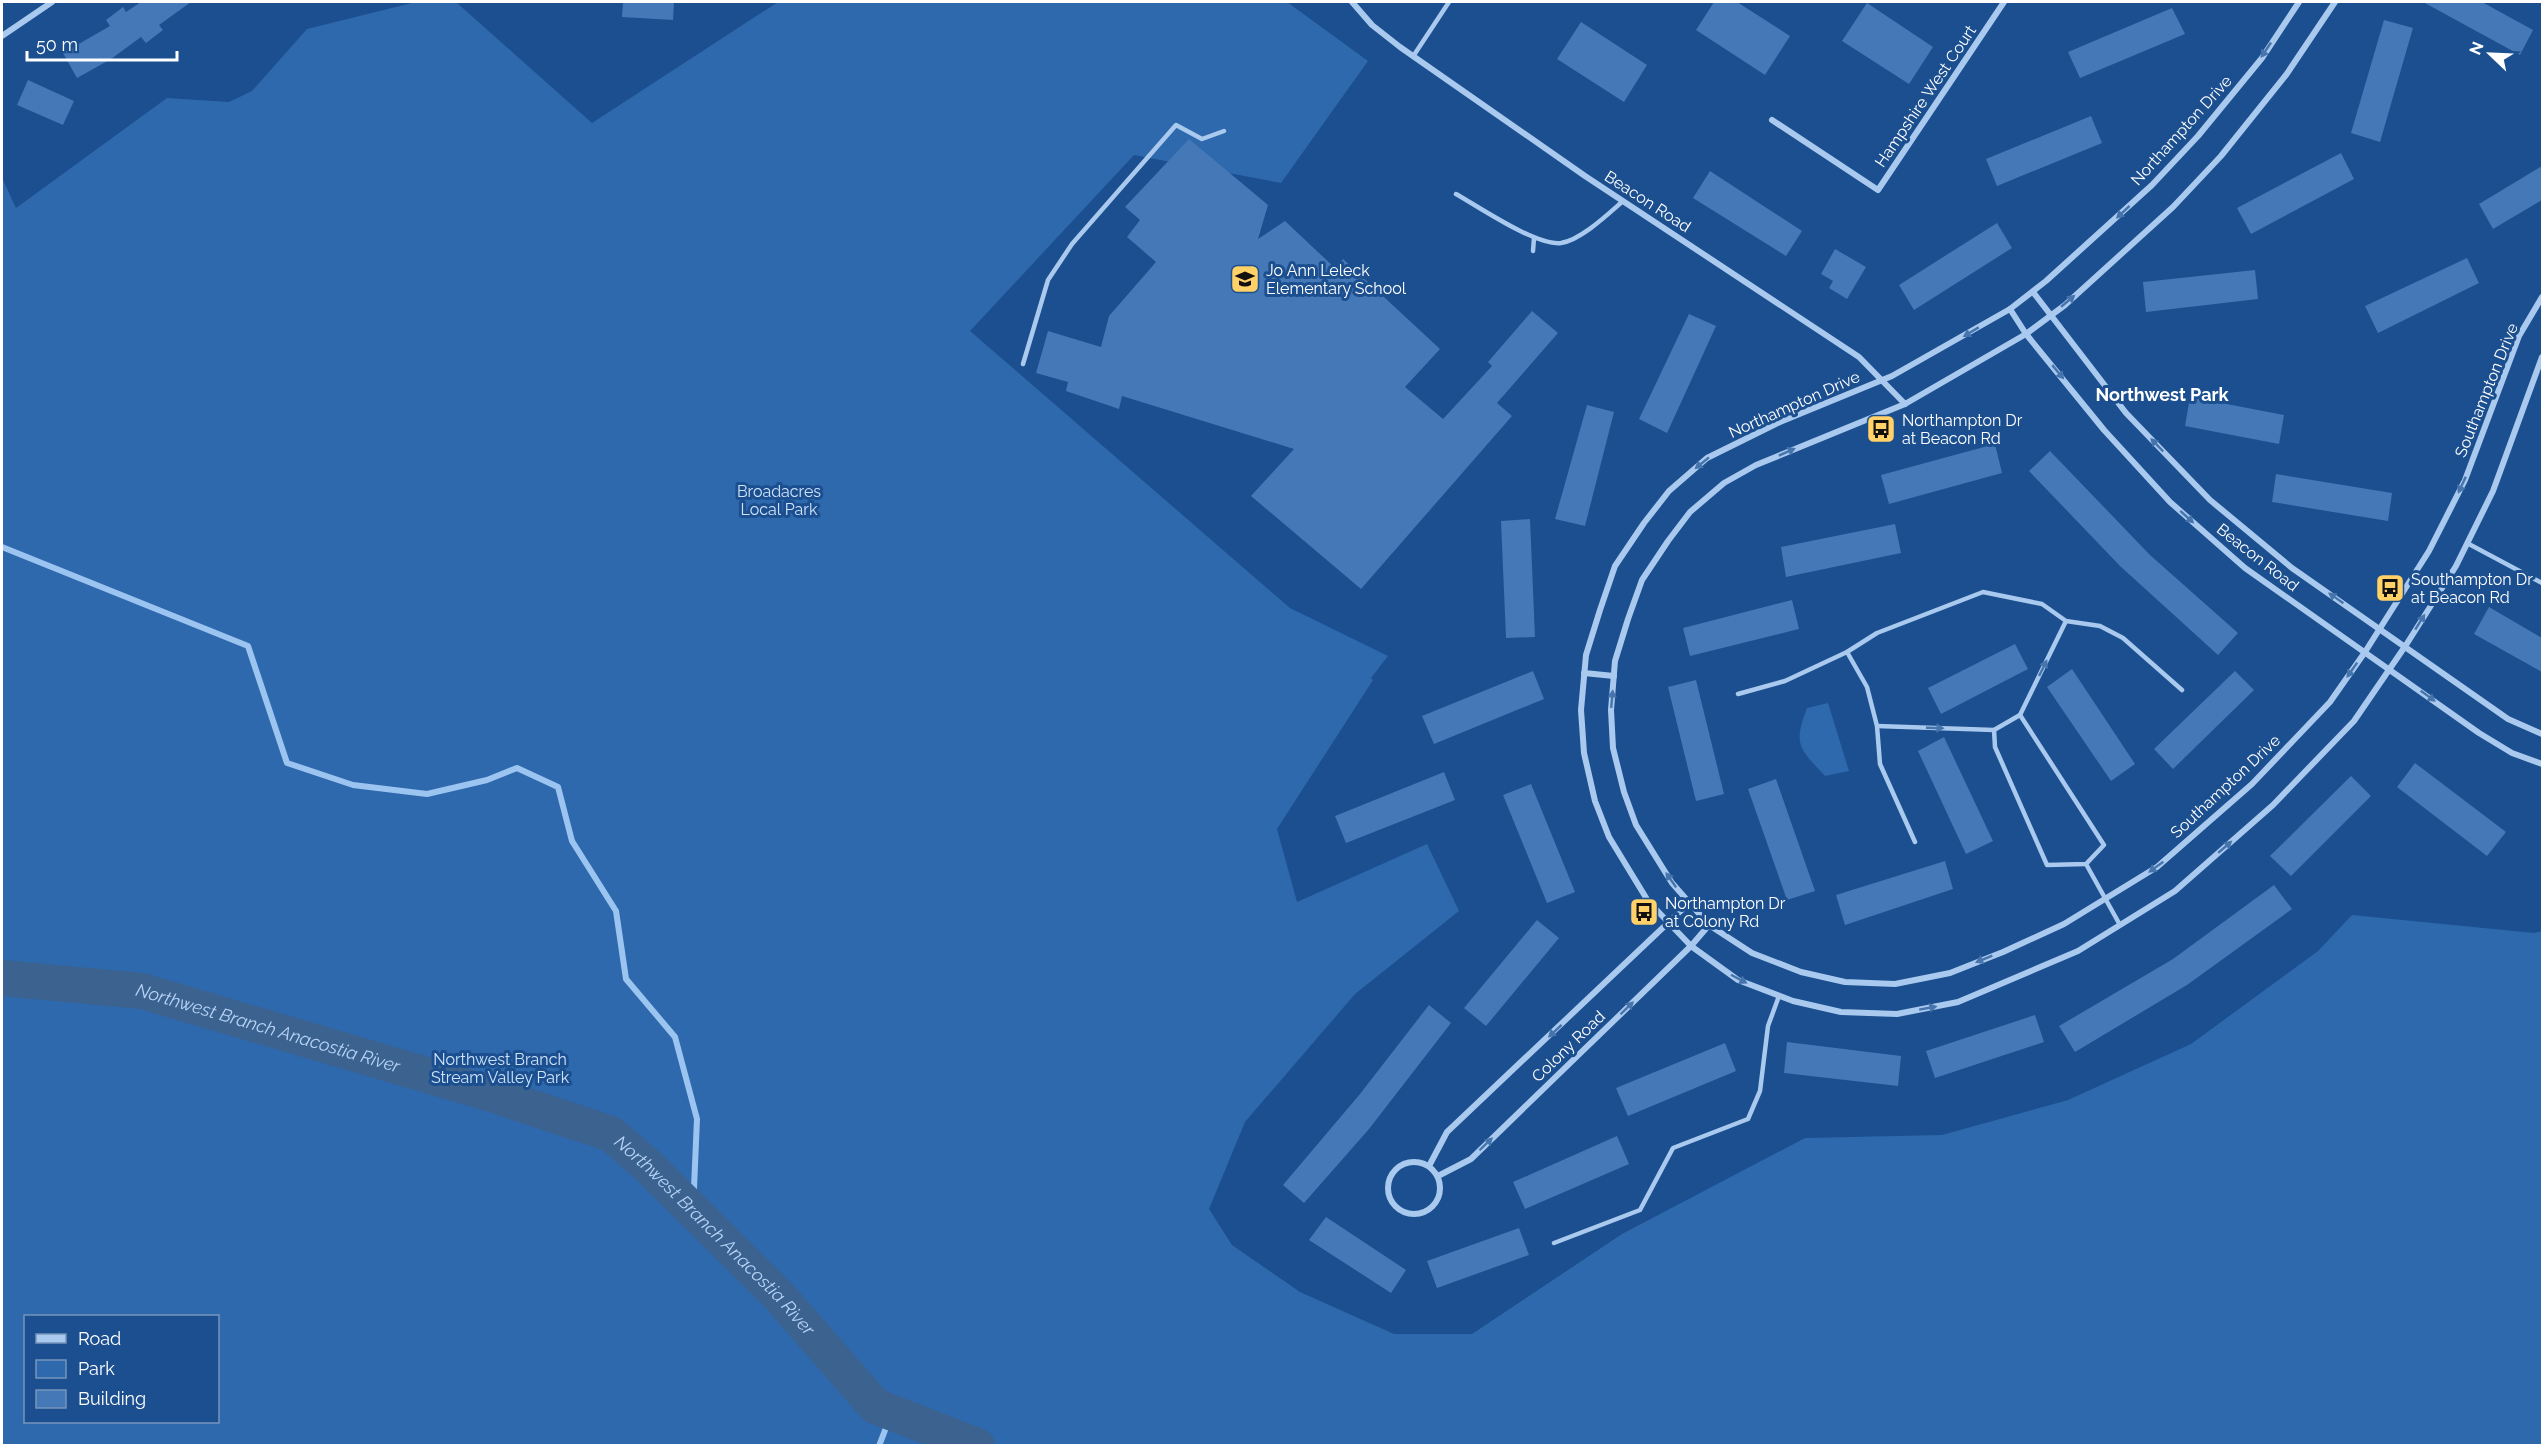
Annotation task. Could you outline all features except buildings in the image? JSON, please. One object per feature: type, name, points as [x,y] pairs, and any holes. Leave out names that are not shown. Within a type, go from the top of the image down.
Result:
[{"type":"street","points":[[2,36],[52,2]]},
{"type":"street","name":"Beacon Road","points":[[1352,2],[1372,25],[1414,55],[1623,201],[1859,357],[1905,404]]},
{"type":"street","name":"Hampshire West Court","points":[[1772,120],[1878,190],[2004,2]]},
{"type":"street","name":"Northampton Drive","points":[[1691,946],[1668,925],[1648,901],[1625,866],[1609,837],[1595,801],[1584,753],[1581,710],[1586,655],[1615,566],[1669,491],[1707,459],[1743,439],[1881,380],[1933,354],[2010,309],[2032,292],[2144,193],[2198,136],[2262,58],[2299,2]]},
{"type":"street","points":[[1709,925],[1689,903],[1636,825],[1624,792],[1613,748],[1611,710],[1615,661],[1642,580],[1668,541],[1690,512],[1725,483],[1756,465],[1905,404],[2026,334],[2051,315],[2164,214],[2221,156],[2286,75],[2335,2]]},
{"type":"street","name":"Beacon Road","points":[[2032,292],[2126,413],[2210,500],[2292,568],[2406,645],[2508,719],[2542,734]]},
{"type":"street","name":"Southampton Drive","points":[[1709,925],[1752,953],[1802,972],[1845,982],[1895,984],[1950,974],[2064,924],[2157,867],[2252,784],[2330,702],[2365,652],[2429,551],[2465,480],[2518,336],[2542,297]]},
{"type":"street","name":"Beacon Road","points":[[2010,309],[2026,334],[2131,462],[2170,502],[2245,568],[2479,733],[2512,753],[2542,764]]},
{"type":"street","points":[[1691,946],[1738,980],[1779,996],[1840,1012],[1897,1014],[1958,1002],[2078,951],[2175,891],[2273,805],[2354,721],[2390,669],[2456,566],[2493,491],[2542,357]]},
{"type":"street","points":[[1584,673],[1614,676]]},
{"type":"street","name":"Colony Road","points":[[1429,1166],[1447,1132],[1689,903]]},
{"type":"street","name":"Colony Road","points":[[1438,1176],[1471,1159],[1691,946],[1709,925]]},
{"type":"street","points":[[1412,1161],[1429,1166],[1438,1176],[1440,1193],[1431,1208],[1414,1214],[1397,1208],[1388,1193],[1388,1184],[1396,1168],[1412,1161]]},
{"type":"lane","points":[[1414,55],[1449,2]]},
{"type":"lane","points":[[1023,364],[1048,280],[1071,244],[1176,125],[1202,139],[1224,131]]},
{"type":"lane","points":[[1456,194],[1534,238],[1561,243],[1590,229],[1623,201]]},
{"type":"lane","points":[[1533,251],[1534,238]]},
{"type":"lane","points":[[2467,543],[2542,583]]},
{"type":"lane","points":[[1738,694],[1785,681],[1847,652],[1877,633],[1983,592],[2042,604],[2066,621],[2100,626],[2123,638],[2182,690]]},
{"type":"lane","points":[[1877,726],[1994,730],[2020,715],[2066,621]]},
{"type":"lane","points":[[1847,652],[1868,687],[1877,726],[1881,764],[1915,842]]},
{"type":"lane","points":[[1994,730],[1995,747],[2047,865],[2086,864],[2104,845],[2020,715]]},
{"type":"lane","points":[[2086,864],[2120,925]]},
{"type":"lane","points":[[1554,1244],[1640,1210],[1673,1148],[1748,1119],[1760,1091],[1768,1026],[1779,996]]},
{"type":"green space","points":[[416,2],[456,2],[592,123],[778,2],[1287,2],[1368,61],[1281,183],[1134,155],[970,331],[1290,608],[1388,656],[1371,678],[1373,680],[1277,829],[1297,902],[1427,844],[1459,911],[1355,994],[1245,1122],[1209,1209],[1232,1245],[1300,1292],[1394,1334],[1472,1334],[1622,1234],[1805,1138],[1942,1135],[2068,1100],[2191,1044],[2318,951],[2352,915],[2534,933],[2542,931],[2542,1445],[2,1445],[2,178],[16,208],[167,98],[229,102],[252,91],[307,29]]},
{"type":"green space","points":[[1828,703],[1849,771],[1825,776],[1804,752],[1800,730],[1807,708]]},
{"type":"waterway","points":[[2,547],[248,646],[287,763],[353,785],[427,794],[487,780],[517,768],[558,787],[572,841],[616,911],[626,979],[675,1037],[697,1119],[693,1211]]},
{"type":"waterway","name":"Northwest Branch Anacostia River","points":[[2,978],[142,991],[491,1094],[611,1134],[648,1166],[779,1296],[875,1406],[977,1446]]},
{"type":"waterway","points":[[879,1446],[892,1412]]},
{"type":"place","name":"Jo Ann Leleck Elementary School","points":[[1245,279]]},
{"type":"place","name":"Northampton Dr at Beacon Rd","points":[[1881,429]]},
{"type":"place","name":"Southampton Dr at Beacon Rd","points":[[2390,588]]},
{"type":"place","name":"Northampton Dr at Colony Rd","points":[[1644,912]]},
{"type":"district","name":"Northwest Park","points":[[2162,395]]},
{"type":"park label","name":"Broadacres Local Park","points":[[779,500]]},
{"type":"park label","name":"Northwest Branch Stream Valley Park","points":[[500,1068]]}]
